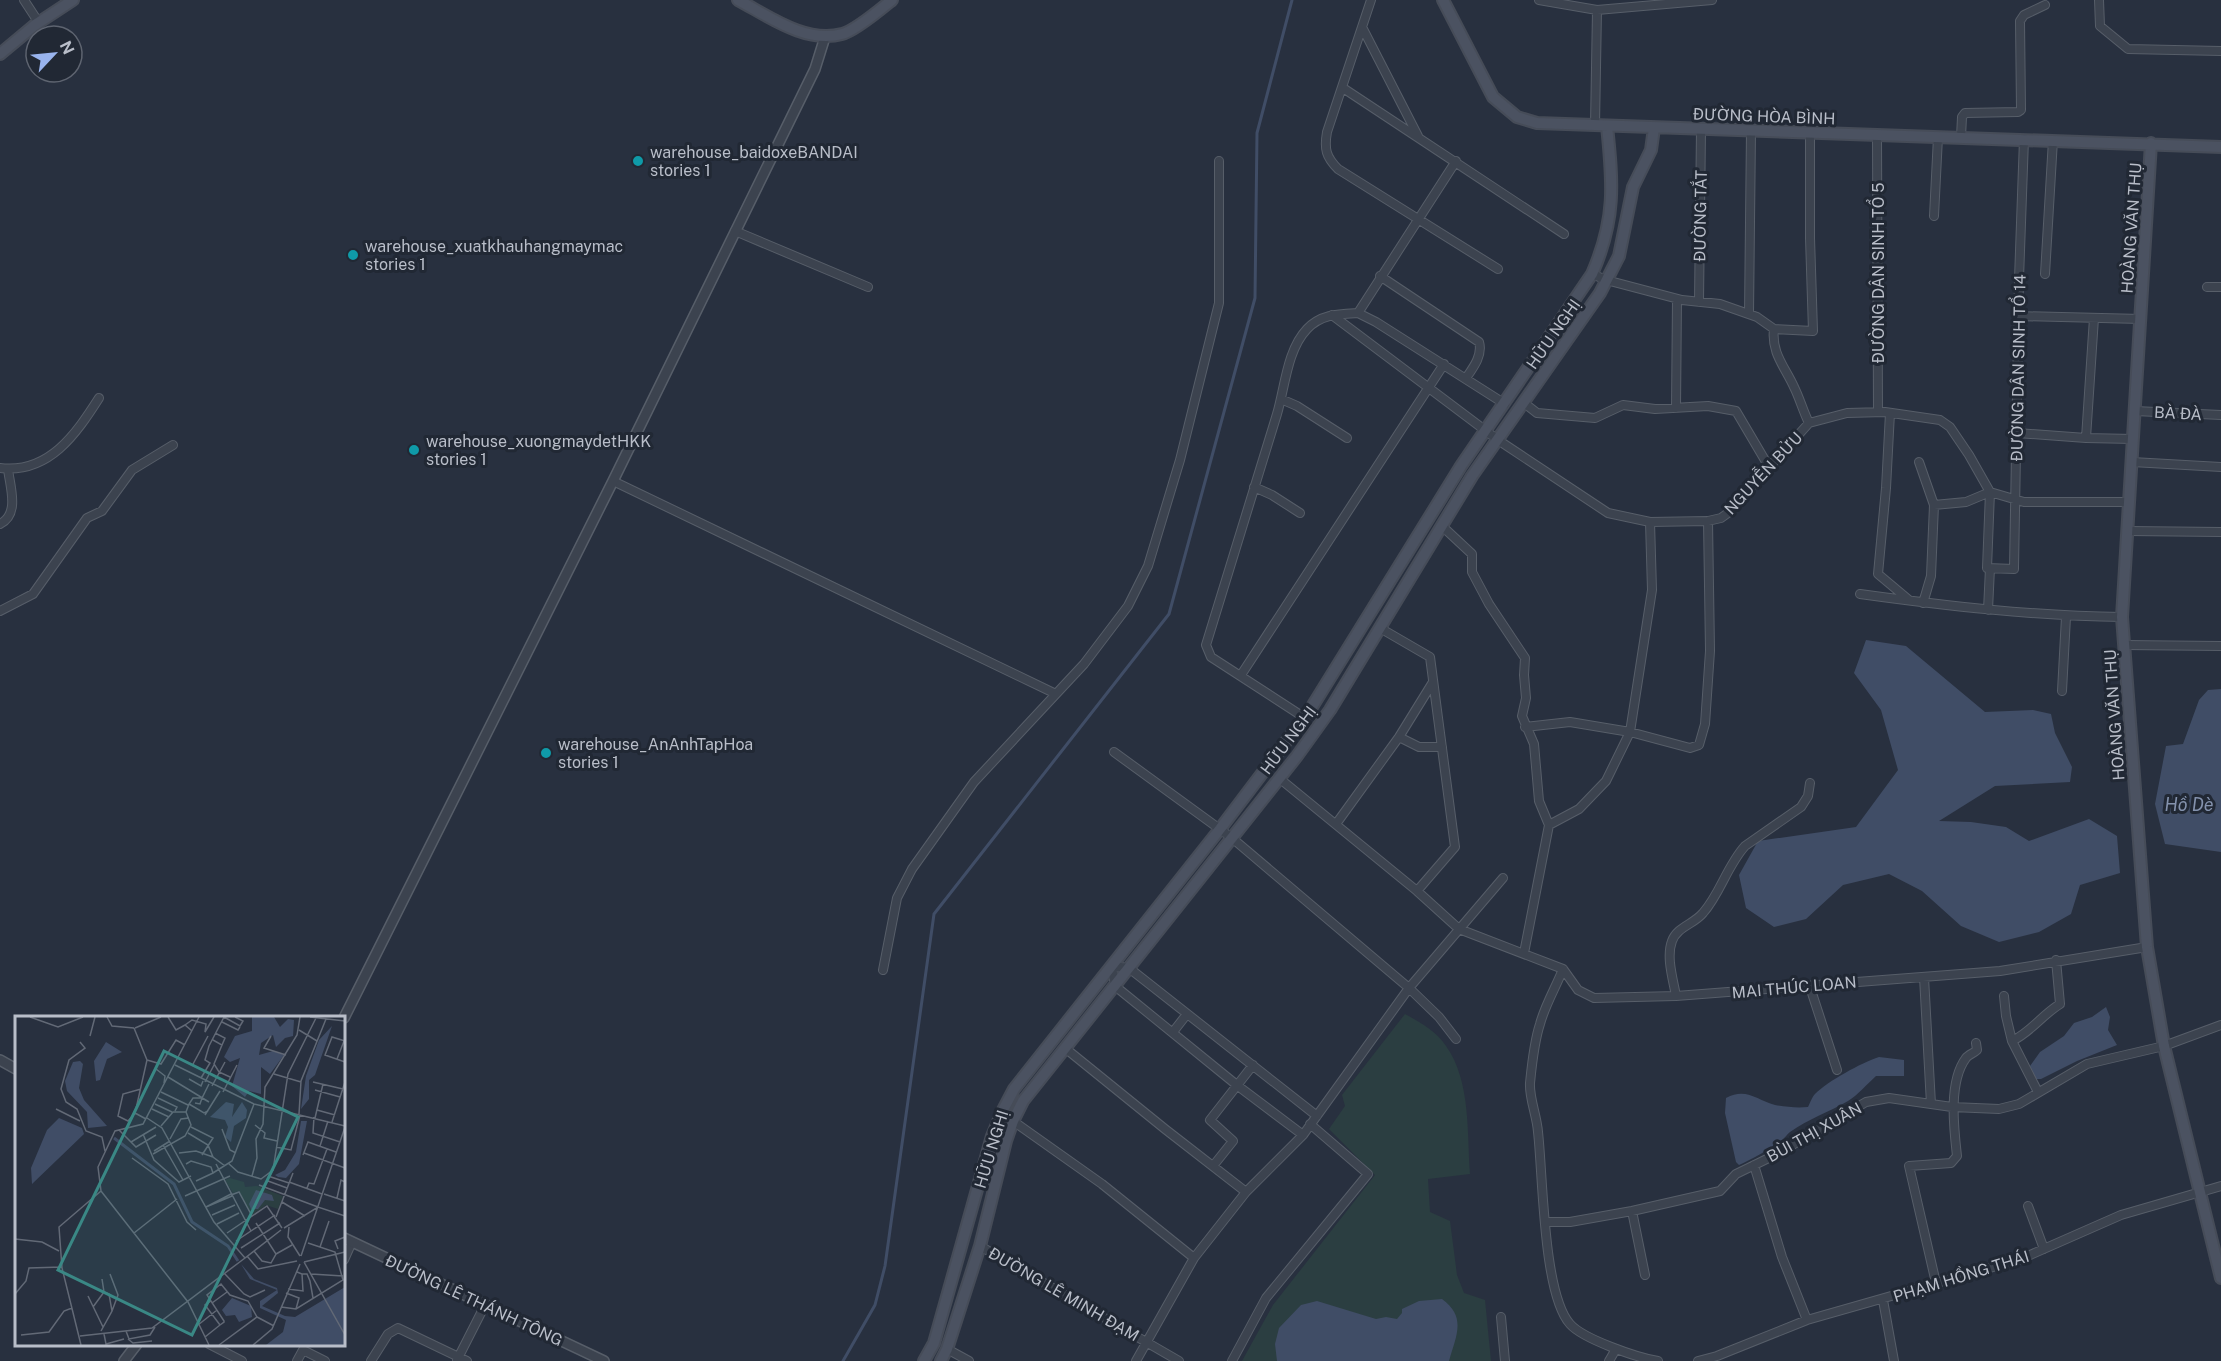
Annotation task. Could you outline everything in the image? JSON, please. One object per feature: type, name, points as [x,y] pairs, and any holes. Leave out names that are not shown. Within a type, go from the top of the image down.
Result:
[{"type":"main road","points":[[0,54],[73,0]]},
{"type":"main road","points":[[738,0],[798,31],[825,37],[844,34],[892,0]]},
{"type":"main road","name":"ĐƯỜNG HÒA BÌNH","points":[[1443,0],[1493,98],[1517,117],[1537,123],[2221,147]]},
{"type":"main road","name":"HỮU NGHỊ","points":[[924,1361],[934,1343],[992,1136],[1014,1089],[1305,718],[1461,466],[1592,274],[1604,248],[1610,214],[1612,183],[1607,126]]},
{"type":"main road","name":"HỮU NGHỊ","points":[[941,1361],[947,1349],[980,1246],[1013,1121],[1023,1101],[1297,756],[1330,710],[1472,476],[1600,293],[1619,256],[1633,187],[1651,150],[1654,128]]},
{"type":"main road","name":"HOÀNG VĂN THỤ","points":[[2151,143],[2122,617],[2147,947],[2164,1046],[2221,1278]]},
{"type":"main road","points":[[1283,747],[1297,756]]},
{"type":"main road","points":[[949,1291],[964,1295]]},
{"type":"street","points":[[24,0],[39,23]]},
{"type":"street","points":[[1371,0],[1325,144],[1325,152],[1329,161],[1338,169],[1498,269]]},
{"type":"street","points":[[1539,0],[1597,10],[1712,0]]},
{"type":"street","points":[[2099,0],[2100,26],[2128,49],[2221,51]]},
{"type":"street","points":[[1961,137],[1962,117],[1965,113],[2018,112],[2021,110],[2020,21],[2024,15],[2045,4]]},
{"type":"street","points":[[1595,125],[1597,10]]},
{"type":"street","points":[[1362,27],[1419,137]]},
{"type":"street","points":[[345,1016],[613,481],[815,69],[825,37]]},
{"type":"street","points":[[1343,88],[1564,234]]},
{"type":"street","name":"ĐƯỜNG TẮT","points":[[1699,302],[1701,129]]},
{"type":"street","points":[[1749,314],[1751,131]]},
{"type":"street","points":[[1592,274],[1606,280],[1677,299],[1720,304],[1757,317],[1774,329],[1813,331],[1810,133]]},
{"type":"street","name":"ĐƯỜNG DÂN SINH TỔ 5","points":[[1877,135],[1878,412]]},
{"type":"street","points":[[1934,216],[1938,137]]},
{"type":"street","name":"ĐƯỜNG DÂN SINH TỔ 14","points":[[1989,568],[2014,569],[2018,316],[2024,139]]},
{"type":"street","points":[[2045,274],[2053,140]]},
{"type":"street","points":[[884,970],[897,898],[912,869],[974,782],[1084,664],[1128,606],[1148,566],[1174,482],[1219,303],[1219,161]]},
{"type":"street","points":[[1358,313],[1455,161]]},
{"type":"street","points":[[735,231],[868,287]]},
{"type":"street","points":[[1380,276],[1479,342],[1480,353],[1466,378]]},
{"type":"street","points":[[2207,287],[2221,287]]},
{"type":"street","points":[[1676,408],[1677,299]]},
{"type":"street","points":[[1305,718],[1210,657],[1206,645],[1281,399],[1293,352],[1306,330],[1318,319],[1332,315],[1358,313],[1377,322],[1505,404]]},
{"type":"street","name":"NGUYỄN BỬU","points":[[1332,315],[1498,440],[1608,513],[1650,522],[1708,521],[1721,518],[1809,423],[1847,413],[1890,412],[1940,420],[1950,427],[1969,454],[1990,492]]},
{"type":"street","points":[[2018,316],[2140,319]]},
{"type":"street","points":[[2086,438],[2094,318]]},
{"type":"street","points":[[1774,329],[1773,341],[1780,364],[1794,387],[1809,423]]},
{"type":"street","points":[[1241,675],[1444,364]]},
{"type":"street","points":[[0,524],[6,521],[13,509],[4,469],[30,465],[66,445],[99,398]]},
{"type":"street","points":[[1281,399],[1297,406],[1347,438]]},
{"type":"street","points":[[1524,403],[1537,413],[1595,418],[1623,405],[1655,409],[1708,406],[1736,411],[1769,467]]},
{"type":"street","name":"BÀ ĐÀ","points":[[2135,411],[2221,415]]},
{"type":"street","points":[[1890,412],[1878,574],[1910,601]]},
{"type":"street","points":[[2017,433],[2133,439]]},
{"type":"street","points":[[0,610],[33,594],[87,518],[102,511],[132,470],[173,444]]},
{"type":"street","points":[[1919,462],[1934,505],[1931,576],[1923,603]]},
{"type":"street","points":[[2132,462],[2221,467]]},
{"type":"street","points":[[613,481],[1056,694]]},
{"type":"street","points":[[1254,487],[1272,495],[1300,513]]},
{"type":"street","points":[[1988,610],[1990,492]]},
{"type":"street","points":[[1934,505],[1966,502],[1990,492],[2024,502],[2129,502]]},
{"type":"street","points":[[1525,727],[1570,722],[1630,732],[1690,748],[1696,747],[1701,742],[1705,724],[1710,651],[1708,521]]},
{"type":"street","points":[[1549,825],[1579,809],[1606,781],[1630,732],[1652,590],[1650,522]]},
{"type":"street","points":[[1442,526],[1472,554],[1472,572],[1489,604],[1525,658],[1526,698],[1522,716],[1534,744],[1539,801],[1549,825],[1524,953]]},
{"type":"street","points":[[2128,531],[2221,532]]},
{"type":"street","points":[[1860,594],[1923,603],[2066,617],[2122,617]]},
{"type":"street","points":[[2062,691],[2066,617]]},
{"type":"street","points":[[1380,627],[1430,657],[1455,847],[1417,891]]},
{"type":"street","points":[[2124,645],[2221,646]]},
{"type":"street","points":[[1336,824],[1399,737],[1433,682]]},
{"type":"street","points":[[1399,737],[1419,747],[1442,747]]},
{"type":"street","points":[[1114,752],[1232,838],[1409,988],[1439,1017],[1456,1039]]},
{"type":"street","points":[[1279,778],[1417,891],[1459,929]]},
{"type":"street","points":[[1676,996],[1670,958],[1673,937],[1704,912],[1745,846],[1801,807],[1808,796],[1810,783]]},
{"type":"street","points":[[1136,1361],[1194,1258],[1246,1191],[1303,1135],[1409,988],[1503,878]]},
{"type":"street","name":"MAI THÚC LOAN","points":[[1459,929],[1563,969],[1578,990],[1594,999],[1810,987],[2000,971],[2056,960],[2111,954],[2147,947]]},
{"type":"street","points":[[2012,1041],[2023,1036],[2060,1004],[2056,960]]},
{"type":"street","points":[[1303,1135],[1238,1086],[1115,986],[1112,966],[1129,968],[1317,1116]]},
{"type":"street","points":[[1563,969],[1540,1024],[1530,1087],[1537,1120],[1551,1275],[1558,1303],[1570,1325],[1616,1349],[1644,1359],[1658,1361]]},
{"type":"street","points":[[1924,977],[1931,1104]]},
{"type":"street","points":[[1810,987],[1837,1070]]},
{"type":"street","points":[[2004,996],[2012,1041],[2038,1092]]},
{"type":"street","points":[[1173,1032],[1187,1014]]},
{"type":"street","name":"BÙI THỊ XUÂN","points":[[1545,1222],[1570,1222],[1720,1191],[1736,1174],[1866,1102],[1889,1098],[1952,1107],[1999,1109],[2019,1104],[2087,1064],[2164,1046],[2221,1025]]},
{"type":"street","points":[[1936,1283],[1909,1166],[1951,1163],[1956,1156],[1952,1107],[1959,1073],[1966,1057],[1977,1050],[1977,1042]]},
{"type":"street","points":[[1065,1048],[1246,1191]]},
{"type":"street","points":[[0,1060],[15,1068]]},
{"type":"street","points":[[1213,1166],[1233,1141],[1210,1120],[1253,1065]]},
{"type":"street","points":[[1013,1121],[1102,1184],[1194,1258]]},
{"type":"street","points":[[1232,1361],[1266,1298],[1368,1174],[1311,1124]]},
{"type":"street","points":[[1754,1165],[1782,1257],[1807,1320]]},
{"type":"street","name":"PHẠM HỒNG THÁI","points":[[1698,1361],[1717,1356],[1807,1320],[2021,1259],[2121,1215],[2221,1186]]},
{"type":"street","points":[[2028,1206],[2044,1249]]},
{"type":"street","points":[[1632,1211],[1645,1275]]},
{"type":"street","points":[[345,1255],[348,1240]]},
{"type":"street","name":"ĐƯỜNG LÊ THÁNH TÔNG","points":[[348,1240],[604,1361]]},
{"type":"street","name":"ĐƯỜNG LÊ MINH ĐẠM","points":[[980,1246],[1179,1361]]},
{"type":"street","points":[[1883,1300],[1894,1361]]},
{"type":"street","points":[[457,1359],[485,1305]]},
{"type":"street","points":[[1501,1317],[1505,1361]]},
{"type":"street","points":[[371,1361],[388,1334],[398,1328],[457,1359],[466,1361]]},
{"type":"street","points":[[124,1361],[135,1346]]},
{"type":"street","points":[[213,1346],[242,1361]]},
{"type":"street","points":[[297,1361],[304,1347],[325,1361]]},
{"type":"street","points":[[947,1349],[969,1361]]},
{"type":"street","points":[[1609,1361],[1616,1349]]},
{"type":"shaded area","points":[[1405,1014],[1427,1027],[1446,1046],[1460,1075],[1464,1091],[1470,1174],[1428,1179],[1430,1212],[1450,1221],[1457,1275],[1464,1293],[1485,1300],[1491,1361],[1242,1361],[1273,1305],[1375,1175],[1329,1129],[1345,1106],[1342,1095]]},
{"type":"water","points":[[1866,640],[1906,646],[1985,712],[2033,710],[2051,714],[2055,733],[2072,767],[2070,782],[1995,786],[1939,821],[1971,822],[2006,827],[2029,841],[2089,819],[2117,836],[2120,873],[2080,885],[2071,914],[2039,932],[1999,942],[1961,926],[1922,891],[1889,874],[1843,885],[1806,919],[1774,927],[1746,908],[1739,875],[1758,841],[1856,827],[1898,770],[1881,710],[1854,673]]},
{"type":"water","name":"Hồ Dè","points":[[2221,689],[2221,852],[2165,844],[2155,804],[2166,746],[2183,744],[2199,700],[2208,690]]},
{"type":"water","points":[[2106,1007],[2110,1017],[2108,1030],[2117,1045],[2041,1079],[2035,1079],[2030,1066],[2040,1052],[2064,1036],[2074,1023],[2092,1017]]},
{"type":"water","points":[[1879,1057],[1904,1060],[1904,1076],[1876,1076],[1848,1101],[1797,1127],[1756,1157],[1739,1165],[1736,1162],[1725,1113],[1726,1098],[1746,1094],[1775,1105],[1808,1107],[1814,1095],[1828,1084],[1854,1068]]},
{"type":"water","points":[[1442,1299],[1455,1313],[1458,1327],[1449,1361],[1277,1361],[1275,1344],[1279,1328],[1301,1305],[1317,1301],[1376,1319],[1386,1317],[1397,1319],[1402,1309],[1419,1301]]},
{"type":"waterway","points":[[843,1361],[875,1305],[885,1266],[934,914],[1169,614],[1255,298],[1257,133],[1292,0]]},
{"type":"place","name":"warehouse_baidoxeBANDAI stories 1","points":[[638,161]]},
{"type":"place","name":"warehouse_xuatkhauhangmaymac stories 1","points":[[353,255]]},
{"type":"place","name":"warehouse_xuongmaydetHKK stories 1","points":[[414,450]]},
{"type":"place","name":"warehouse_AnAnhTapHoa stories 1","points":[[546,753]]}]
